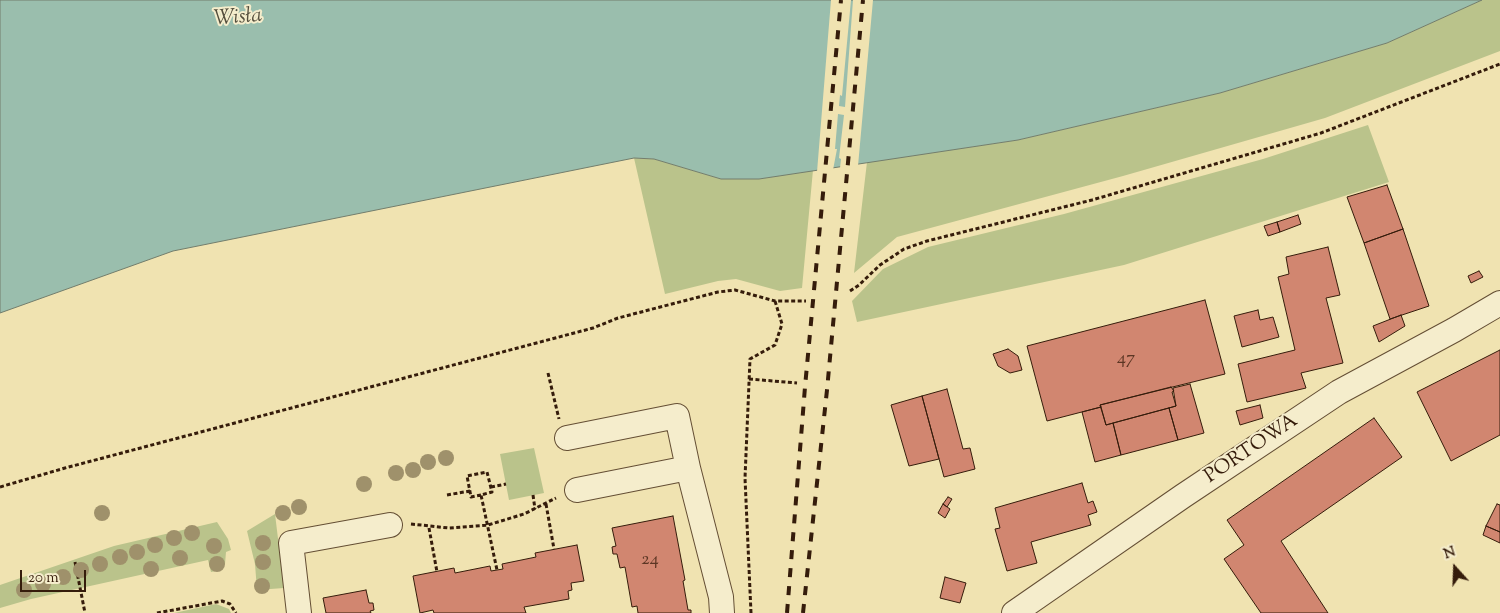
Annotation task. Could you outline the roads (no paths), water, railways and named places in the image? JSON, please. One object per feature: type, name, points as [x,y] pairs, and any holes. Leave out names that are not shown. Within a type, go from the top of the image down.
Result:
[{"type":"street","name":"PORTOWA","points":[[1014,613],[1183,496],[1339,392],[1454,330],[1500,302]]},
{"type":"street","points":[[567,438],[677,416],[688,468],[721,597],[722,613]]},
{"type":"street","points":[[577,490],[688,468]]},
{"type":"street","points":[[300,613],[291,544],[390,525]]},
{"type":"water","name":"Wisła","points":[[0,0],[1482,0],[1387,43],[1220,93],[1018,140],[759,179],[721,179],[654,159],[634,158],[173,251],[0,313]]},
{"type":"railway","points":[[787,613],[805,387],[841,0]]},
{"type":"railway","points":[[803,613],[827,390],[863,0]]}]
